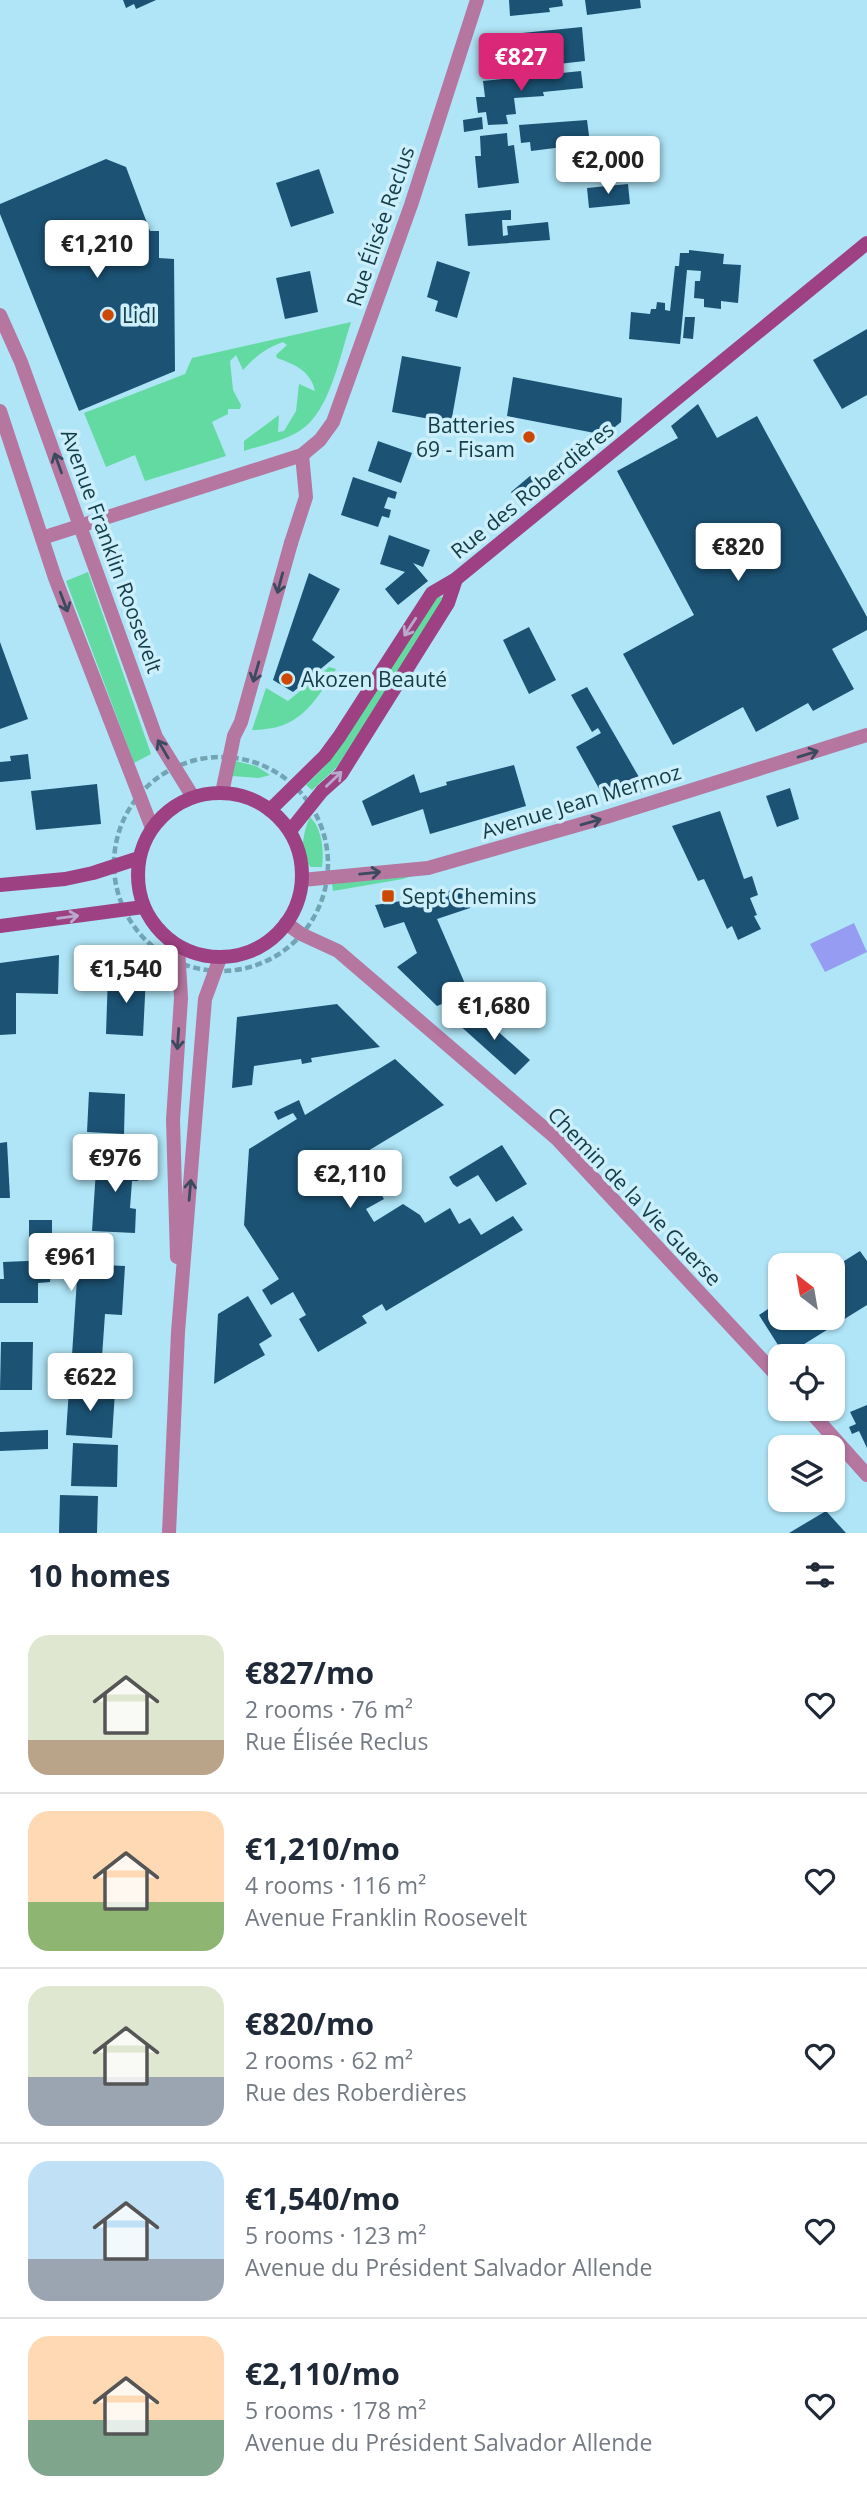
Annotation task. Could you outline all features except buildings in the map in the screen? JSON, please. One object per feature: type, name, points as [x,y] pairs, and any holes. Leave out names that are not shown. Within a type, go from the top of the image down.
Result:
[{"type":"main road","name":"Rue des Roberdières","points":[[270,810],[324,757],[339,737],[432,593],[456,579],[867,243]]},
{"type":"main road","points":[[290,831],[311,804],[341,774],[448,603],[456,579]]},
{"type":"main road","points":[[222,793],[249,798],[270,810],[290,831],[300,855],[302,880],[298,903],[274,937],[260,947],[217,964],[178,947],[158,929],[143,907],[137,882],[139,858],[152,828],[170,810],[192,797],[222,793]]},
{"type":"main road","points":[[0,885],[65,879],[139,858]]},
{"type":"main road","points":[[0,926],[143,907]]},
{"type":"street","name":"Rue Élisée Reclus","points":[[42,538],[302,455],[320,440],[333,422],[411,205],[477,0]]},
{"type":"street","name":"Avenue Franklin Roosevelt","points":[[0,315],[21,362],[156,737],[192,797]]},
{"type":"street","points":[[0,411],[42,538],[152,828]]},
{"type":"street","points":[[222,793],[234,736],[241,722],[306,497],[302,455]]},
{"type":"street","name":"Avenue Jean Mermoz","points":[[302,880],[428,868],[606,817],[867,735]]},
{"type":"street","name":"Chemin de la Vie Guerse","points":[[286,923],[301,934],[338,951],[557,1139],[768,1366]]},
{"type":"street","points":[[178,947],[181,998],[173,1120],[178,1332]]},
{"type":"street","points":[[169,1533],[178,1332],[205,999],[217,964]]},
{"type":"street","points":[[819,1421],[867,1475]]},
{"type":"path","points":[[231,755],[277,770],[296,785],[319,815],[329,846],[323,897],[311,922],[288,947],[260,963],[229,972],[217,964],[180,962],[150,948],[135,933],[121,910],[110,866],[114,847],[138,797],[150,785],[173,767],[231,755]]},
{"type":"green space","points":[[351,322],[327,396],[320,410],[301,430],[280,440],[244,451],[244,441],[279,415],[278,432],[284,431],[296,411],[299,384],[315,391],[306,373],[277,358],[276,355],[287,345],[283,342],[262,353],[243,370],[236,355],[230,361],[233,390],[241,405],[240,409],[228,409],[228,414],[212,422],[226,456],[145,481],[135,455],[106,467],[84,413],[185,374],[192,358]]},
{"type":"green space","points":[[88,572],[151,754],[134,763],[66,581]]},
{"type":"green space","points":[[437,596],[444,598],[337,767],[312,790],[306,785],[325,766]]},
{"type":"green space","points":[[329,667],[336,669],[320,694],[303,713],[282,726],[252,730],[266,688],[288,701]]},
{"type":"green space","points":[[235,761],[256,766],[270,775],[259,778],[232,776]]},
{"type":"green space","points":[[310,817],[321,840],[322,867],[311,867],[304,857],[305,830]]},
{"type":"green space","points":[[415,875],[403,879],[333,891],[332,884]]},
{"type":"water","points":[[854,923],[867,952],[825,972],[810,944]]},
{"type":"place","name":"Lidl","points":[[108,315]]},
{"type":"place","name":"Batteries 69 - Fisam","points":[[529,437]]},
{"type":"place","name":"Akozen Beauté","points":[[287,679]]},
{"type":"place","name":"Sept Chemins","points":[[388,896]]}]
